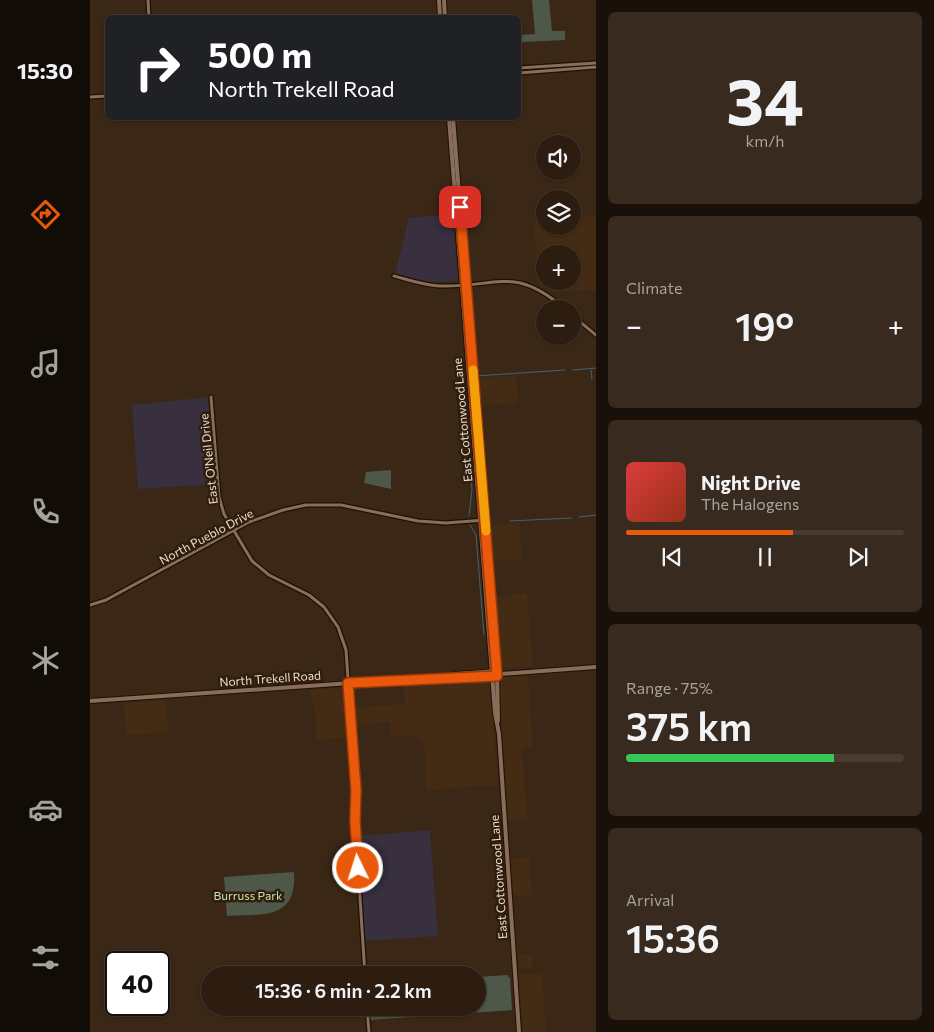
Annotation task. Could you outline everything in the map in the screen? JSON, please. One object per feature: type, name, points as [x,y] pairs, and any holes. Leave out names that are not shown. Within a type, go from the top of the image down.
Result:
[{"type":"main road","points":[[439,0],[440,15]]},
{"type":"main road","points":[[444,0],[445,15]]},
{"type":"main road","name":"East Cottonwood Lane","points":[[449,120],[464,284]]},
{"type":"main road","name":"East Cottonwood Lane","points":[[453,120],[482,520],[496,673],[519,1032]]},
{"type":"main road","name":"North Trekell Road","points":[[90,701],[452,676],[456,678],[496,673],[596,666]]},
{"type":"street","points":[[148,0],[150,15]]},
{"type":"street","points":[[521,68],[596,62]]},
{"type":"street","points":[[521,73],[596,67]]},
{"type":"street","points":[[90,98],[105,96]]},
{"type":"street","points":[[394,276],[418,284],[439,286],[506,281],[527,284],[554,300]]},
{"type":"street","points":[[581,323],[596,336]]},
{"type":"street","name":"East O'Neil Drive","points":[[211,397],[219,497],[224,514],[245,552],[260,568],[309,595],[331,616],[344,643],[364,966]]},
{"type":"street","name":"North Pueblo Drive","points":[[90,605],[106,600],[265,514],[306,505],[342,505],[418,521],[482,520]]},
{"type":"street","points":[[368,1016],[369,1032]]},
{"type":"shaded area","points":[[452,214],[457,281],[426,282],[395,274],[409,218]]},
{"type":"shaded area","points":[[596,215],[596,290],[551,293],[546,290],[581,290],[581,245],[536,245],[536,252],[533,219],[536,219],[536,235],[581,235],[581,216]]},
{"type":"shaded area","points":[[516,375],[518,403],[477,406],[475,378]]},
{"type":"shaded area","points":[[211,397],[218,484],[138,489],[132,405]]},
{"type":"shaded area","points":[[519,523],[522,559],[489,561],[486,526]]},
{"type":"shaded area","points":[[527,593],[533,667],[500,668],[498,665],[492,597]]},
{"type":"shaded area","points":[[528,676],[533,747],[522,748],[527,819],[511,820],[508,818],[499,681],[502,677]]},
{"type":"shaded area","points":[[487,679],[490,682],[498,785],[427,790],[424,746],[417,738],[411,736],[391,737],[390,722],[353,725],[352,708],[405,704],[404,684]]},
{"type":"shaded area","points":[[343,688],[347,691],[350,738],[317,740],[315,710],[310,690]]},
{"type":"shaded area","points":[[166,700],[168,732],[126,735],[124,703]]},
{"type":"shaded area","points":[[430,830],[438,936],[365,941],[359,836]]},
{"type":"shaded area","points":[[529,857],[532,895],[515,896],[513,894],[511,859]]},
{"type":"shaded area","points":[[532,954],[533,968],[520,968],[518,955]]},
{"type":"shaded area","points":[[542,973],[546,1032],[523,1032],[519,977],[522,974]]},
{"type":"green space","points":[[532,0],[549,0],[552,31],[565,31],[565,40],[522,42],[521,35],[535,34]]},
{"type":"green space","points":[[391,470],[391,489],[364,483],[366,472]]},
{"type":"green space","name":"Burruss Park","points":[[294,872],[290,899],[284,906],[265,914],[227,916],[224,877]]},
{"type":"green space","points":[[507,975],[510,978],[512,1010],[486,1012],[486,976]]},
{"type":"green space","points":[[370,1016],[427,1016],[370,1020]]},
{"type":"waterway","points":[[572,370],[596,368]]},
{"type":"waterway","points":[[476,376],[565,370]]},
{"type":"waterway","points":[[591,370],[592,379]]},
{"type":"waterway","points":[[464,377],[461,380],[465,403]]},
{"type":"waterway","points":[[465,406],[472,490],[469,516]]},
{"type":"waterway","points":[[579,517],[596,515]]},
{"type":"waterway","points":[[510,521],[572,518]]},
{"type":"waterway","points":[[487,524],[491,523]]},
{"type":"waterway","points":[[470,525],[476,535],[484,635]]},
{"type":"slow traffic","points":[[473,370],[486,531]]},
{"type":"route","points":[[358,868],[355,820],[356,790],[348,683],[452,676],[456,678],[497,676],[460,207]]}]
